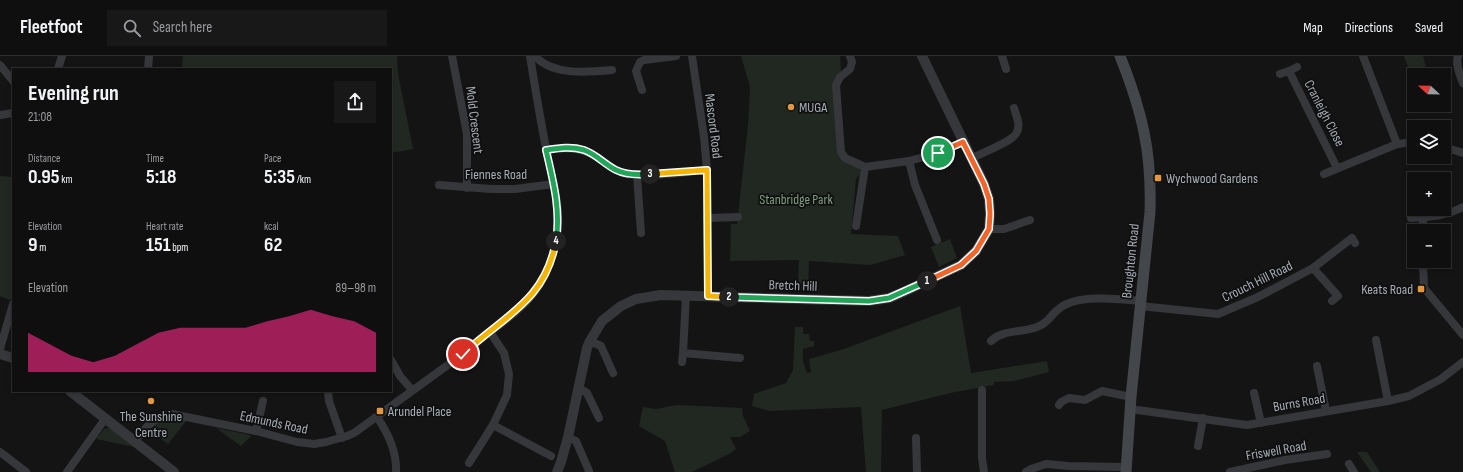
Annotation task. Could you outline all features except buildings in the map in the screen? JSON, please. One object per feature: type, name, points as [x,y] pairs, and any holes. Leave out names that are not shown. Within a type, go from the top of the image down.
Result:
[{"type":"main road","name":"Broughton Road","points":[[1120,56],[1136,100],[1150,165],[1150,212],[1131,398],[1126,469]]},
{"type":"street","points":[[58,68],[62,56]]},
{"type":"street","points":[[148,68],[149,56]]},
{"type":"street","name":"Mold Crescent","points":[[452,56],[467,134],[467,188]]},
{"type":"street","name":"Edmunds Road","points":[[134,442],[152,421],[162,416],[172,414],[306,443],[314,444],[342,438],[354,433],[463,354],[524,304],[536,290],[547,272],[552,258],[558,229],[557,203],[554,184],[546,150],[530,56]]},
{"type":"street","points":[[535,56],[542,63],[548,66],[579,72],[612,70]]},
{"type":"street","points":[[642,90],[636,71],[640,62],[644,60],[676,56]]},
{"type":"street","name":"Mascord Road","points":[[692,56],[704,137],[707,170],[708,296]]},
{"type":"street","points":[[850,56],[852,62],[850,69],[840,77],[836,85],[841,152],[845,158],[865,167],[909,161],[938,153],[963,142]]},
{"type":"street","name":"Bretch Hill","points":[[557,472],[568,437],[580,388],[587,348],[602,321],[610,313],[621,306],[636,299],[661,294],[869,301],[889,298],[961,265],[976,251],[989,229],[989,199],[972,158],[922,56]]},
{"type":"street","points":[[1002,56],[1006,69]]},
{"type":"street","points":[[1363,56],[1397,144]]},
{"type":"street","points":[[1458,56],[1458,67],[1463,83]]},
{"type":"street","points":[[0,65],[12,80]]},
{"type":"street","name":"Cranleigh Close","points":[[1280,74],[1297,68]]},
{"type":"street","name":"Cranleigh Close","points":[[1289,71],[1338,168]]},
{"type":"street","points":[[972,158],[1011,139],[1017,134],[1019,126],[1014,108]]},
{"type":"street","points":[[0,116],[12,113]]},
{"type":"street","points":[[1324,174],[1397,144],[1407,143]]},
{"type":"street","points":[[546,150],[561,148],[582,150],[598,158],[615,170],[637,175],[707,170]]},
{"type":"street","points":[[1451,149],[1463,153]]},
{"type":"street","points":[[909,161],[915,185],[937,240]]},
{"type":"street","points":[[856,226],[865,167]]},
{"type":"street","points":[[637,175],[641,233]]},
{"type":"street","name":"Fiennes Road","points":[[439,185],[467,188],[515,189],[554,184]]},
{"type":"street","points":[[1411,218],[1423,218],[1453,212],[1463,207]]},
{"type":"street","points":[[707,218],[738,217]]},
{"type":"street","points":[[1423,218],[1423,224]]},
{"type":"street","points":[[989,229],[1004,229],[1030,220]]},
{"type":"street","name":"Crouch Hill Road","points":[[991,342],[1004,333],[1030,330],[1044,325],[1059,308],[1066,304],[1095,298],[1218,314],[1258,297],[1313,268],[1352,238],[1355,243]]},
{"type":"street","name":"Crouch Hill Road","points":[[1313,268],[1338,296],[1332,301]]},
{"type":"street","points":[[1423,268],[1424,288],[1463,335]]},
{"type":"street","points":[[682,362],[686,295]]},
{"type":"street","points":[[0,349],[12,307]]},
{"type":"street","points":[[469,462],[493,425],[507,395],[509,374],[504,353],[490,332]]},
{"type":"street","points":[[1376,340],[1388,401]]},
{"type":"street","points":[[590,341],[601,346],[613,373]]},
{"type":"street","points":[[683,353],[740,358]]},
{"type":"street","points":[[0,354],[12,358]]},
{"type":"street","points":[[392,362],[400,376],[412,390]]},
{"type":"street","name":"Burns Road","points":[[1130,409],[1247,425],[1388,401],[1409,396],[1440,379],[1463,362]]},
{"type":"street","points":[[1317,366],[1326,411]]},
{"type":"street","points":[[580,388],[587,393],[599,418]]},
{"type":"street","points":[[982,390],[982,458],[984,472]]},
{"type":"street","points":[[328,392],[329,401],[342,438]]},
{"type":"street","points":[[1059,406],[1061,402],[1069,398],[1084,400],[1102,392],[1131,398]]},
{"type":"street","points":[[75,393],[105,419],[174,472]]},
{"type":"street","points":[[1254,393],[1261,423]]},
{"type":"street","points":[[256,431],[263,401]]},
{"type":"street","points":[[377,417],[383,426],[395,454],[396,472]]},
{"type":"street","points":[[1198,446],[1203,418]]},
{"type":"street","points":[[66,472],[105,419]]},
{"type":"street","points":[[493,425],[551,456]]},
{"type":"street","points":[[568,437],[576,441],[589,470]]},
{"type":"street","points":[[916,438],[917,472]]},
{"type":"street","points":[[0,452],[26,472]]},
{"type":"street","name":"Friswell Road","points":[[1230,472],[1285,460],[1327,454]]},
{"type":"street","points":[[1026,472],[1046,464],[1068,469],[1126,469]]},
{"type":"street","points":[[1349,464],[1354,472]]},
{"type":"green space","points":[[183,56],[397,56],[398,74],[413,149],[392,153],[392,68],[182,68]]},
{"type":"green space","name":"Stanbridge Park","points":[[741,56],[840,56],[841,72],[837,76],[839,153],[860,169],[860,174],[856,179],[851,234],[898,236],[905,255],[871,265],[809,261],[808,290],[798,290],[799,260],[730,261],[731,224],[737,224],[748,125],[750,87]]},
{"type":"green space","points":[[1404,56],[1423,56],[1426,68],[1408,68]]},
{"type":"green space","points":[[0,176],[12,177],[12,297],[10,300],[0,296]]},
{"type":"green space","points":[[950,239],[957,258],[939,267],[931,247]]},
{"type":"green space","points":[[960,306],[971,373],[1047,361],[1049,372],[1014,381],[994,382],[994,385],[955,392],[882,410],[881,472],[866,472],[861,407],[769,411],[752,406],[754,394],[786,383],[793,370],[795,327],[803,327],[803,334],[809,334],[810,341],[814,341],[814,346],[803,349],[803,362],[807,373],[811,372],[809,359],[841,350]]},
{"type":"green space","points":[[677,405],[742,408],[743,416],[750,431],[740,437],[730,437],[736,449],[731,453],[692,472],[675,472],[665,441],[639,426],[643,407],[656,409]]},
{"type":"green space","points":[[173,418],[187,420],[168,444],[157,436],[148,437],[155,426],[165,420]]},
{"type":"green space","points":[[216,428],[250,435],[251,436],[241,446]]},
{"type":"green space","points":[[104,429],[112,429],[136,447],[96,439]]},
{"type":"green space","points":[[1357,452],[1367,452],[1380,472],[1371,472]]},
{"type":"place","name":"MUGA","points":[[791,107]]},
{"type":"place","name":"Wychwood Gardens","points":[[1158,178]]},
{"type":"place","name":"Keats Road","points":[[1421,289]]},
{"type":"place","name":"The Sunshine Centre","points":[[151,401]]},
{"type":"place","name":"Arundel Place","points":[[380,411]]},
{"type":"route","points":[[463,354],[524,304],[536,290],[547,272],[556,243],[558,216],[557,203],[546,150],[576,148],[589,152],[615,170],[637,175],[707,170],[708,296],[869,301],[889,298],[961,265],[976,251],[989,229],[989,199],[984,184],[963,142],[938,153]]}]
